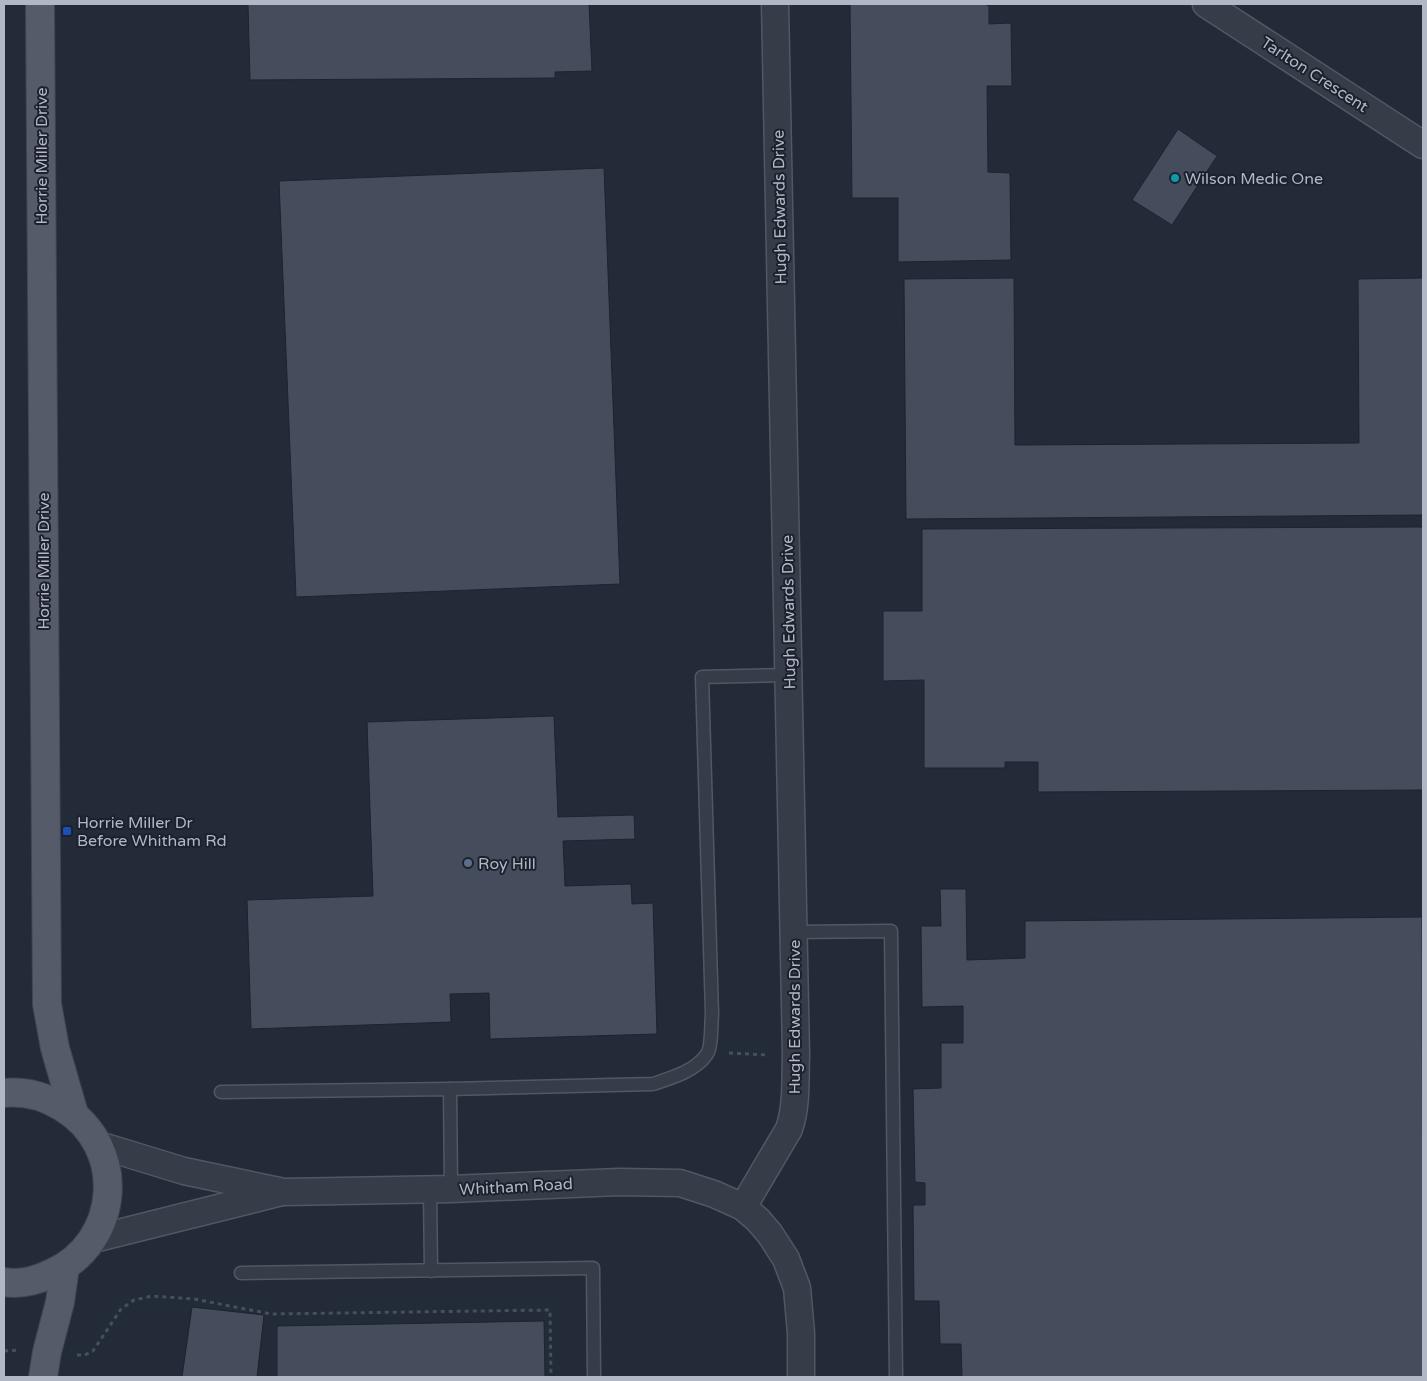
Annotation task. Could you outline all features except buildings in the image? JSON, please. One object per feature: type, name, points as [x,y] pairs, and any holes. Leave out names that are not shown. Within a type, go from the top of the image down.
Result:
[{"type":"main road","name":"Horrie Miller Drive","points":[[40,4],[47,1004],[55,1048],[74,1114]]},
{"type":"main road","name":"Horrie Miller Drive","points":[[4,1094],[17,1092],[48,1098],[74,1114],[88,1128],[99,1145],[107,1168],[108,1193],[104,1217],[94,1239],[81,1254],[65,1267],[39,1279],[10,1283],[4,1282]]},
{"type":"main road","points":[[43,1377],[47,1352],[60,1302],[65,1267]]},
{"type":"street","name":"Hugh Edwards Drive","points":[[743,1207],[789,1129],[794,1115],[796,1056],[775,4]]},
{"type":"street","name":"Tarlton Crescent","points":[[1206,4],[1423,145]]},
{"type":"street","name":"Whitham Road","points":[[99,1145],[184,1171],[284,1192]]},
{"type":"street","name":"Whitham Road","points":[[94,1239],[284,1192],[441,1189],[619,1182],[680,1183],[714,1194],[743,1207],[770,1234],[786,1259],[797,1288],[801,1333],[801,1377]]},
{"type":"lane","points":[[221,1092],[652,1084],[677,1076],[696,1065],[708,1052],[712,1014],[702,677],[789,675]]},
{"type":"lane","points":[[794,932],[892,932],[896,1377]]},
{"type":"lane","points":[[431,1271],[450,1089]]},
{"type":"lane","points":[[241,1273],[593,1268],[594,1377]]},
{"type":"path","points":[[708,1052],[796,1056]]},
{"type":"path","points":[[74,1354],[85,1355],[93,1351],[121,1309],[134,1300],[152,1296],[194,1299],[271,1314],[550,1310],[551,1377]]},
{"type":"place","name":"Wilson Medic One","points":[[1175,178]]},
{"type":"place","name":"Horrie Miller Dr Before Whitham Rd","points":[[67,831]]},
{"type":"place","name":"Roy Hill","points":[[468,863]]}]
